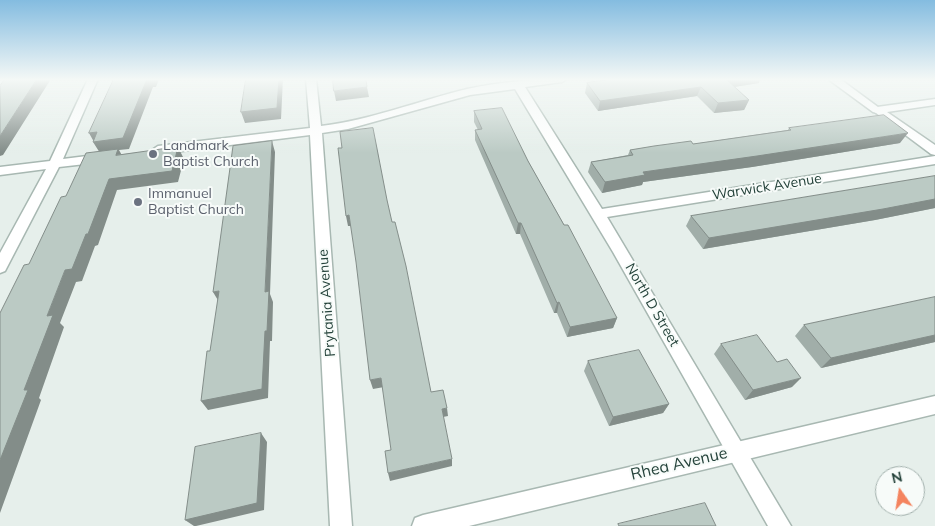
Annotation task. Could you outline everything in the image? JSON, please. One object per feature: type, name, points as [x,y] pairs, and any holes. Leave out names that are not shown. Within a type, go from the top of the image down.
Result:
[{"type":"street","points":[[0,267],[55,164],[82,104]]},
{"type":"street","name":"Prytania Avenue","points":[[313,104],[341,526]]},
{"type":"street","points":[[148,152],[316,132],[344,127],[428,104]]},
{"type":"street","name":"North D Street","points":[[530,104],[599,214],[780,526]]},
{"type":"street","points":[[867,104],[935,150]]},
{"type":"street","points":[[876,110],[924,104]]},
{"type":"street","points":[[0,171],[120,156]]},
{"type":"street","name":"Warwick Avenue","points":[[599,214],[935,160]]},
{"type":"street","name":"Rhea Avenue","points":[[423,526],[935,405]]},
{"type":"building","points":[[0,104],[21,104],[0,136]]},
{"type":"building","points":[[103,104],[137,104],[123,138],[93,142],[97,132],[89,133]]},
{"type":"building","points":[[242,104],[277,104],[277,108],[241,112]]},
{"type":"building","points":[[502,108],[528,161],[564,225],[568,225],[617,318],[570,327],[559,302],[557,303],[521,223],[518,223],[475,130],[482,129],[474,111]]},
{"type":"building","points":[[884,115],[908,133],[643,172],[645,175],[605,182],[591,162],[633,155],[630,150],[654,146],[691,141],[693,144]]},
{"type":"building","points":[[373,128],[392,222],[395,222],[406,266],[431,392],[443,390],[447,408],[442,409],[452,459],[388,473],[385,451],[391,450],[381,378],[370,380],[356,262],[349,215],[346,216],[338,148],[342,148],[340,132]]},
{"type":"building","points":[[272,141],[265,292],[269,291],[262,389],[201,401],[207,351],[210,351],[219,291],[213,292],[233,146]]},
{"type":"building","points":[[178,147],[172,171],[109,179],[88,234],[86,234],[72,269],[65,270],[47,316],[53,315],[24,390],[28,390],[0,460],[0,313],[24,265],[29,264],[61,197],[66,196],[86,153],[118,149],[116,155]]},
{"type":"building","points":[[935,176],[935,199],[709,238],[691,216]]},
{"type":"building","points":[[935,297],[935,335],[831,358],[804,325]]},
{"type":"building","points":[[757,335],[777,362],[787,359],[801,378],[753,390],[721,344]]},
{"type":"building","points":[[639,350],[669,404],[613,417],[588,361]]},
{"type":"building","points":[[261,433],[257,503],[185,520],[195,447]]},
{"type":"building","points":[[705,503],[716,526],[619,526],[618,524]]},
{"type":"place","name":"Landmark Baptist Church","points":[[153,154]]},
{"type":"place","name":"Immanuel Baptist Church","points":[[138,202]]}]
